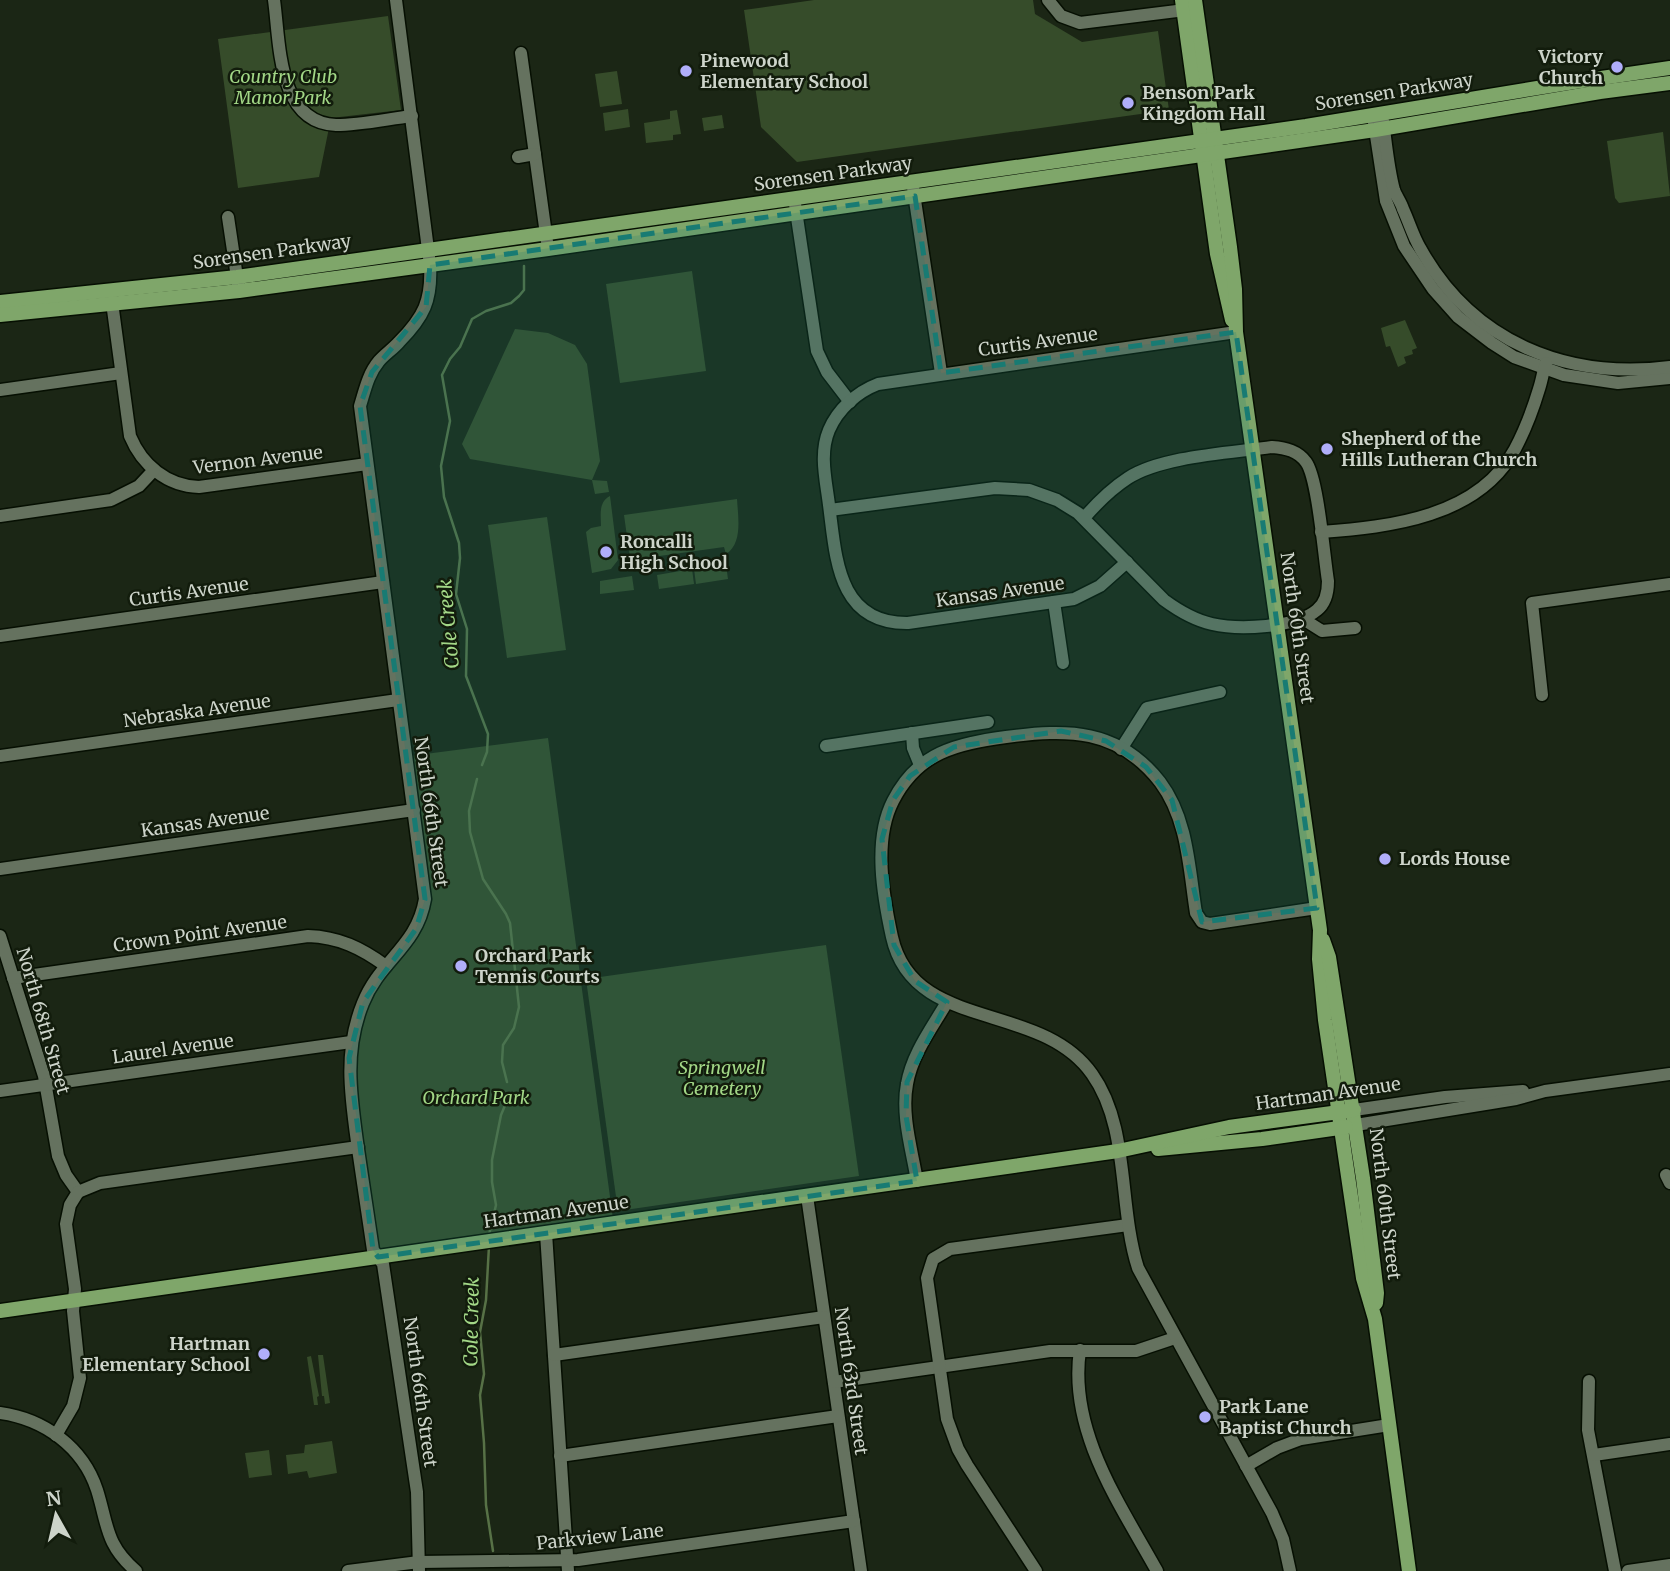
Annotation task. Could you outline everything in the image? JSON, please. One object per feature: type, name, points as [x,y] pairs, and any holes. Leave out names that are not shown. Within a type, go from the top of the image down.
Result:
[{"type":"main road","name":"North 60th Street","points":[[1189,5],[1209,147],[1235,289],[1236,331],[1320,930],[1319,959],[1339,1120],[1363,1278],[1374,1319],[1409,1571]]},
{"type":"main road","name":"Sorensen Parkway","points":[[1378,122],[1574,82],[1670,68]]},
{"type":"main road","name":"Sorensen Parkway","points":[[0,316],[112,298],[238,284],[1670,83]]},
{"type":"main road","name":"Sorensen Parkway","points":[[0,302],[112,298]]},
{"type":"main road","name":"North 60th Street","points":[[1320,930],[1329,957],[1354,1110],[1377,1293],[1374,1319]]},
{"type":"main road","name":"Hartman Avenue","points":[[1339,1120],[1354,1110]]},
{"type":"main road","name":"Hartman Avenue","points":[[0,1311],[1118,1151],[1229,1126],[1339,1120],[1356,1125]]},
{"type":"street","points":[[274,0],[285,78],[289,91],[301,109],[317,120],[335,125],[412,116]]},
{"type":"street","name":"North 66th Street","points":[[396,0],[429,257],[430,294],[421,317],[380,360],[369,377],[360,406],[424,889],[422,914],[411,937],[386,966],[363,1002],[351,1042],[348,1070],[373,1250],[384,1268],[417,1492],[419,1566]]},
{"type":"street","points":[[1048,0],[1061,16],[1080,23],[1189,5]]},
{"type":"street","points":[[521,52],[547,241]]},
{"type":"street","points":[[1378,122],[1386,201],[1404,246],[1427,280],[1458,317],[1492,344],[1514,357],[1600,369],[1670,368]]},
{"type":"street","points":[[518,157],[535,154]]},
{"type":"street","points":[[914,189],[940,373]]},
{"type":"street","points":[[796,206],[817,351],[827,372],[850,402],[834,420],[825,443],[824,465],[830,510],[1009,487],[1048,496],[1084,518],[1164,600],[1193,618],[1232,627],[1276,624],[1303,618],[1319,608],[1326,597],[1328,587],[1313,478],[1305,461],[1289,449],[1272,447],[1145,469],[1112,489],[1084,518]]},
{"type":"street","points":[[228,217],[238,284]]},
{"type":"street","points":[[0,516],[111,500],[138,486],[154,470],[140,455],[130,436],[112,298]]},
{"type":"street","name":"Curtis Avenue","points":[[850,402],[858,394],[878,384],[1236,331]]},
{"type":"street","points":[[1546,362],[1564,375],[1618,383],[1670,378]]},
{"type":"street","points":[[1321,532],[1424,517],[1452,507],[1477,492],[1500,471],[1517,447],[1540,387],[1546,362]]},
{"type":"street","points":[[0,390],[121,373]]},
{"type":"street","name":"Vernon Avenue","points":[[154,470],[176,483],[199,487],[367,464]]},
{"type":"street","name":"Kansas Avenue","points":[[830,510],[840,576],[852,599],[865,611],[885,621],[908,623],[1074,599],[1092,592],[1108,581],[1127,562]]},
{"type":"street","name":"Curtis Avenue","points":[[0,636],[383,582]]},
{"type":"street","points":[[1542,695],[1532,603],[1670,583]]},
{"type":"street","points":[[1054,602],[1063,663]]},
{"type":"street","points":[[1303,618],[1322,631],[1355,628]]},
{"type":"street","points":[[1121,749],[1147,708],[1220,692]]},
{"type":"street","name":"Nebraska Avenue","points":[[0,756],[398,700]]},
{"type":"street","points":[[826,746],[988,722]]},
{"type":"street","points":[[912,733],[913,748],[920,765]]},
{"type":"street","points":[[1290,1571],[1278,1525],[1142,1278],[1134,1256],[1113,1120],[1105,1095],[1091,1072],[1074,1053],[1039,1031],[947,1002],[915,981],[900,959],[891,929],[881,864],[881,839],[888,811],[903,785],[920,765],[963,744],[1041,733],[1079,733],[1106,741],[1138,760],[1154,775],[1172,800],[1185,838],[1196,914],[1202,922],[1210,924],[1317,908]]},
{"type":"street","name":"Kansas Avenue","points":[[0,869],[414,810]]},
{"type":"street","name":"North 68th Street","points":[[0,936],[46,1084],[58,1156],[66,1175],[78,1192]]},
{"type":"street","name":"Crown Point Avenue","points":[[13,978],[308,936],[349,943],[386,966]]},
{"type":"street","points":[[918,1181],[906,1116],[907,1082],[917,1054],[947,1002]]},
{"type":"street","name":"Laurel Avenue","points":[[0,1091],[351,1042]]},
{"type":"street","name":"Hartman Avenue","points":[[1356,1125],[1516,1099],[1545,1091],[1670,1074]]},
{"type":"street","name":"Hartman Avenue","points":[[1354,1110],[1445,1097],[1545,1091]]},
{"type":"street","points":[[56,1435],[70,1414],[79,1386],[80,1359],[74,1311],[75,1289],[66,1216],[69,1205],[78,1192],[100,1183],[358,1147]]},
{"type":"street","name":"North 63rd Street","points":[[807,1196],[861,1571]]},
{"type":"street","points":[[1036,1571],[958,1449],[947,1419],[927,1278],[931,1262],[937,1255],[950,1249],[1128,1225]]},
{"type":"street","points":[[546,1233],[567,1566]]},
{"type":"street","points":[[554,1355],[824,1317]]},
{"type":"street","points":[[834,1382],[1050,1351],[1136,1351],[1175,1338]]},
{"type":"street","points":[[1080,1350],[1082,1399],[1093,1450],[1105,1478],[1157,1571]]},
{"type":"street","points":[[1589,1381],[1588,1430],[1615,1571]]},
{"type":"street","points":[[0,1413],[25,1419],[56,1435],[75,1452],[97,1491],[111,1539],[136,1571]]},
{"type":"street","points":[[560,1456],[838,1416]]},
{"type":"street","points":[[1246,1466],[1277,1448],[1301,1439],[1389,1424]]},
{"type":"street","points":[[1594,1455],[1670,1444]]},
{"type":"street","name":"Parkview Lane","points":[[348,1571],[419,1566],[567,1566],[853,1521]]},
{"type":"street","points":[[1628,1571],[1670,1565]]},
{"type":"highlighted area","points":[[915,196],[941,373],[1236,332],[1317,908],[1202,922],[1172,800],[1146,767],[1106,741],[1061,731],[954,747],[910,776],[893,800],[882,839],[894,945],[915,981],[947,1002],[907,1082],[906,1116],[917,1181],[378,1257],[373,1250],[349,1058],[363,1002],[416,929],[425,899],[360,406],[372,372],[426,307],[430,265]]},
{"type":"green space","points":[[814,0],[1033,0],[1035,14],[1082,42],[1158,31],[1169,110],[797,162],[761,127],[744,10]]},
{"type":"green space","name":"Country Club Manor Park","points":[[388,16],[401,110],[331,118],[319,177],[238,188],[218,39]]},
{"type":"green space","points":[[617,71],[622,104],[600,107],[595,74]]},
{"type":"green space","points":[[628,109],[630,127],[605,131],[603,113]]},
{"type":"green space","points":[[677,110],[681,134],[673,135],[673,140],[646,143],[644,123],[670,119],[670,111]]},
{"type":"green space","points":[[722,115],[724,128],[704,131],[702,118]]},
{"type":"green space","points":[[1663,132],[1670,196],[1619,203],[1615,198],[1607,141]]},
{"type":"green space","points":[[692,271],[706,371],[620,383],[606,284]]},
{"type":"green space","points":[[1405,320],[1417,348],[1412,350],[1413,354],[1404,357],[1406,363],[1398,367],[1390,346],[1386,347],[1381,328]]},
{"type":"green space","points":[[515,329],[548,333],[575,345],[587,364],[600,461],[592,480],[470,459],[462,444]]},
{"type":"green space","points":[[592,480],[607,481],[609,492],[595,494]]},
{"type":"green space","points":[[610,496],[618,560],[611,569],[592,573],[586,532],[601,526],[602,505]]},
{"type":"green space","points":[[737,499],[737,537],[726,554],[724,547],[645,558],[646,563],[640,565],[630,558],[624,515]]},
{"type":"green space","points":[[547,517],[566,650],[507,658],[488,525]]},
{"type":"green space","points":[[726,565],[728,579],[696,584],[694,569]]},
{"type":"green space","points":[[692,569],[694,584],[659,589],[657,575]]},
{"type":"green space","points":[[632,576],[634,590],[600,594],[600,581]]},
{"type":"green space","name":"Orchard Park","points":[[548,738],[613,1219],[383,1252],[377,1248],[356,1104],[355,1043],[374,990],[418,935],[426,916],[410,756]]},
{"type":"green space","name":"Springwell Cemetery","points":[[826,945],[859,1176],[618,1211],[586,979]]},
{"type":"green space","points":[[318,1355],[323,1355],[330,1403],[325,1404],[322,1396]]},
{"type":"green space","points":[[311,1356],[319,1396],[318,1405],[314,1405],[307,1357]]},
{"type":"green space","points":[[332,1441],[337,1473],[309,1478],[307,1471],[288,1474],[286,1455],[304,1453],[305,1445]]},
{"type":"green space","points":[[269,1450],[272,1475],[249,1478],[245,1453]]},
{"type":"waterway","name":"Cole Creek","points":[[482,765],[487,752],[488,734],[466,676],[467,629],[456,594],[459,543],[444,497],[441,466],[450,421],[442,375],[460,347],[472,319],[511,303],[524,290],[524,266]]},
{"type":"waterway","name":"Cole Creek","points":[[477,779],[469,811],[470,832],[483,879],[510,923],[519,1007],[514,1028],[503,1045],[502,1062],[507,1082]]},
{"type":"waterway","name":"Cole Creek","points":[[489,1235],[496,1205],[492,1160],[501,1115],[509,1096]]},
{"type":"waterway","name":"Cole Creek","points":[[489,1246],[486,1300],[480,1332],[484,1374],[480,1395],[486,1505],[493,1551]]},
{"type":"place","name":"Victory Church","points":[[1617,67]]},
{"type":"place","name":"Pinewood Elementary School","points":[[686,71]]},
{"type":"place","name":"Benson Park Kingdom Hall","points":[[1128,103]]},
{"type":"place","name":"Shepherd of the Hills Lutheran Church","points":[[1327,449]]},
{"type":"place","name":"Roncalli High School","points":[[606,552]]},
{"type":"place","name":"Lords House","points":[[1385,859]]},
{"type":"place","name":"Orchard Park Tennis Courts","points":[[461,966]]},
{"type":"place","name":"Hartman Elementary School","points":[[264,1354]]},
{"type":"place","name":"Park Lane Baptist Church","points":[[1205,1417]]}]
